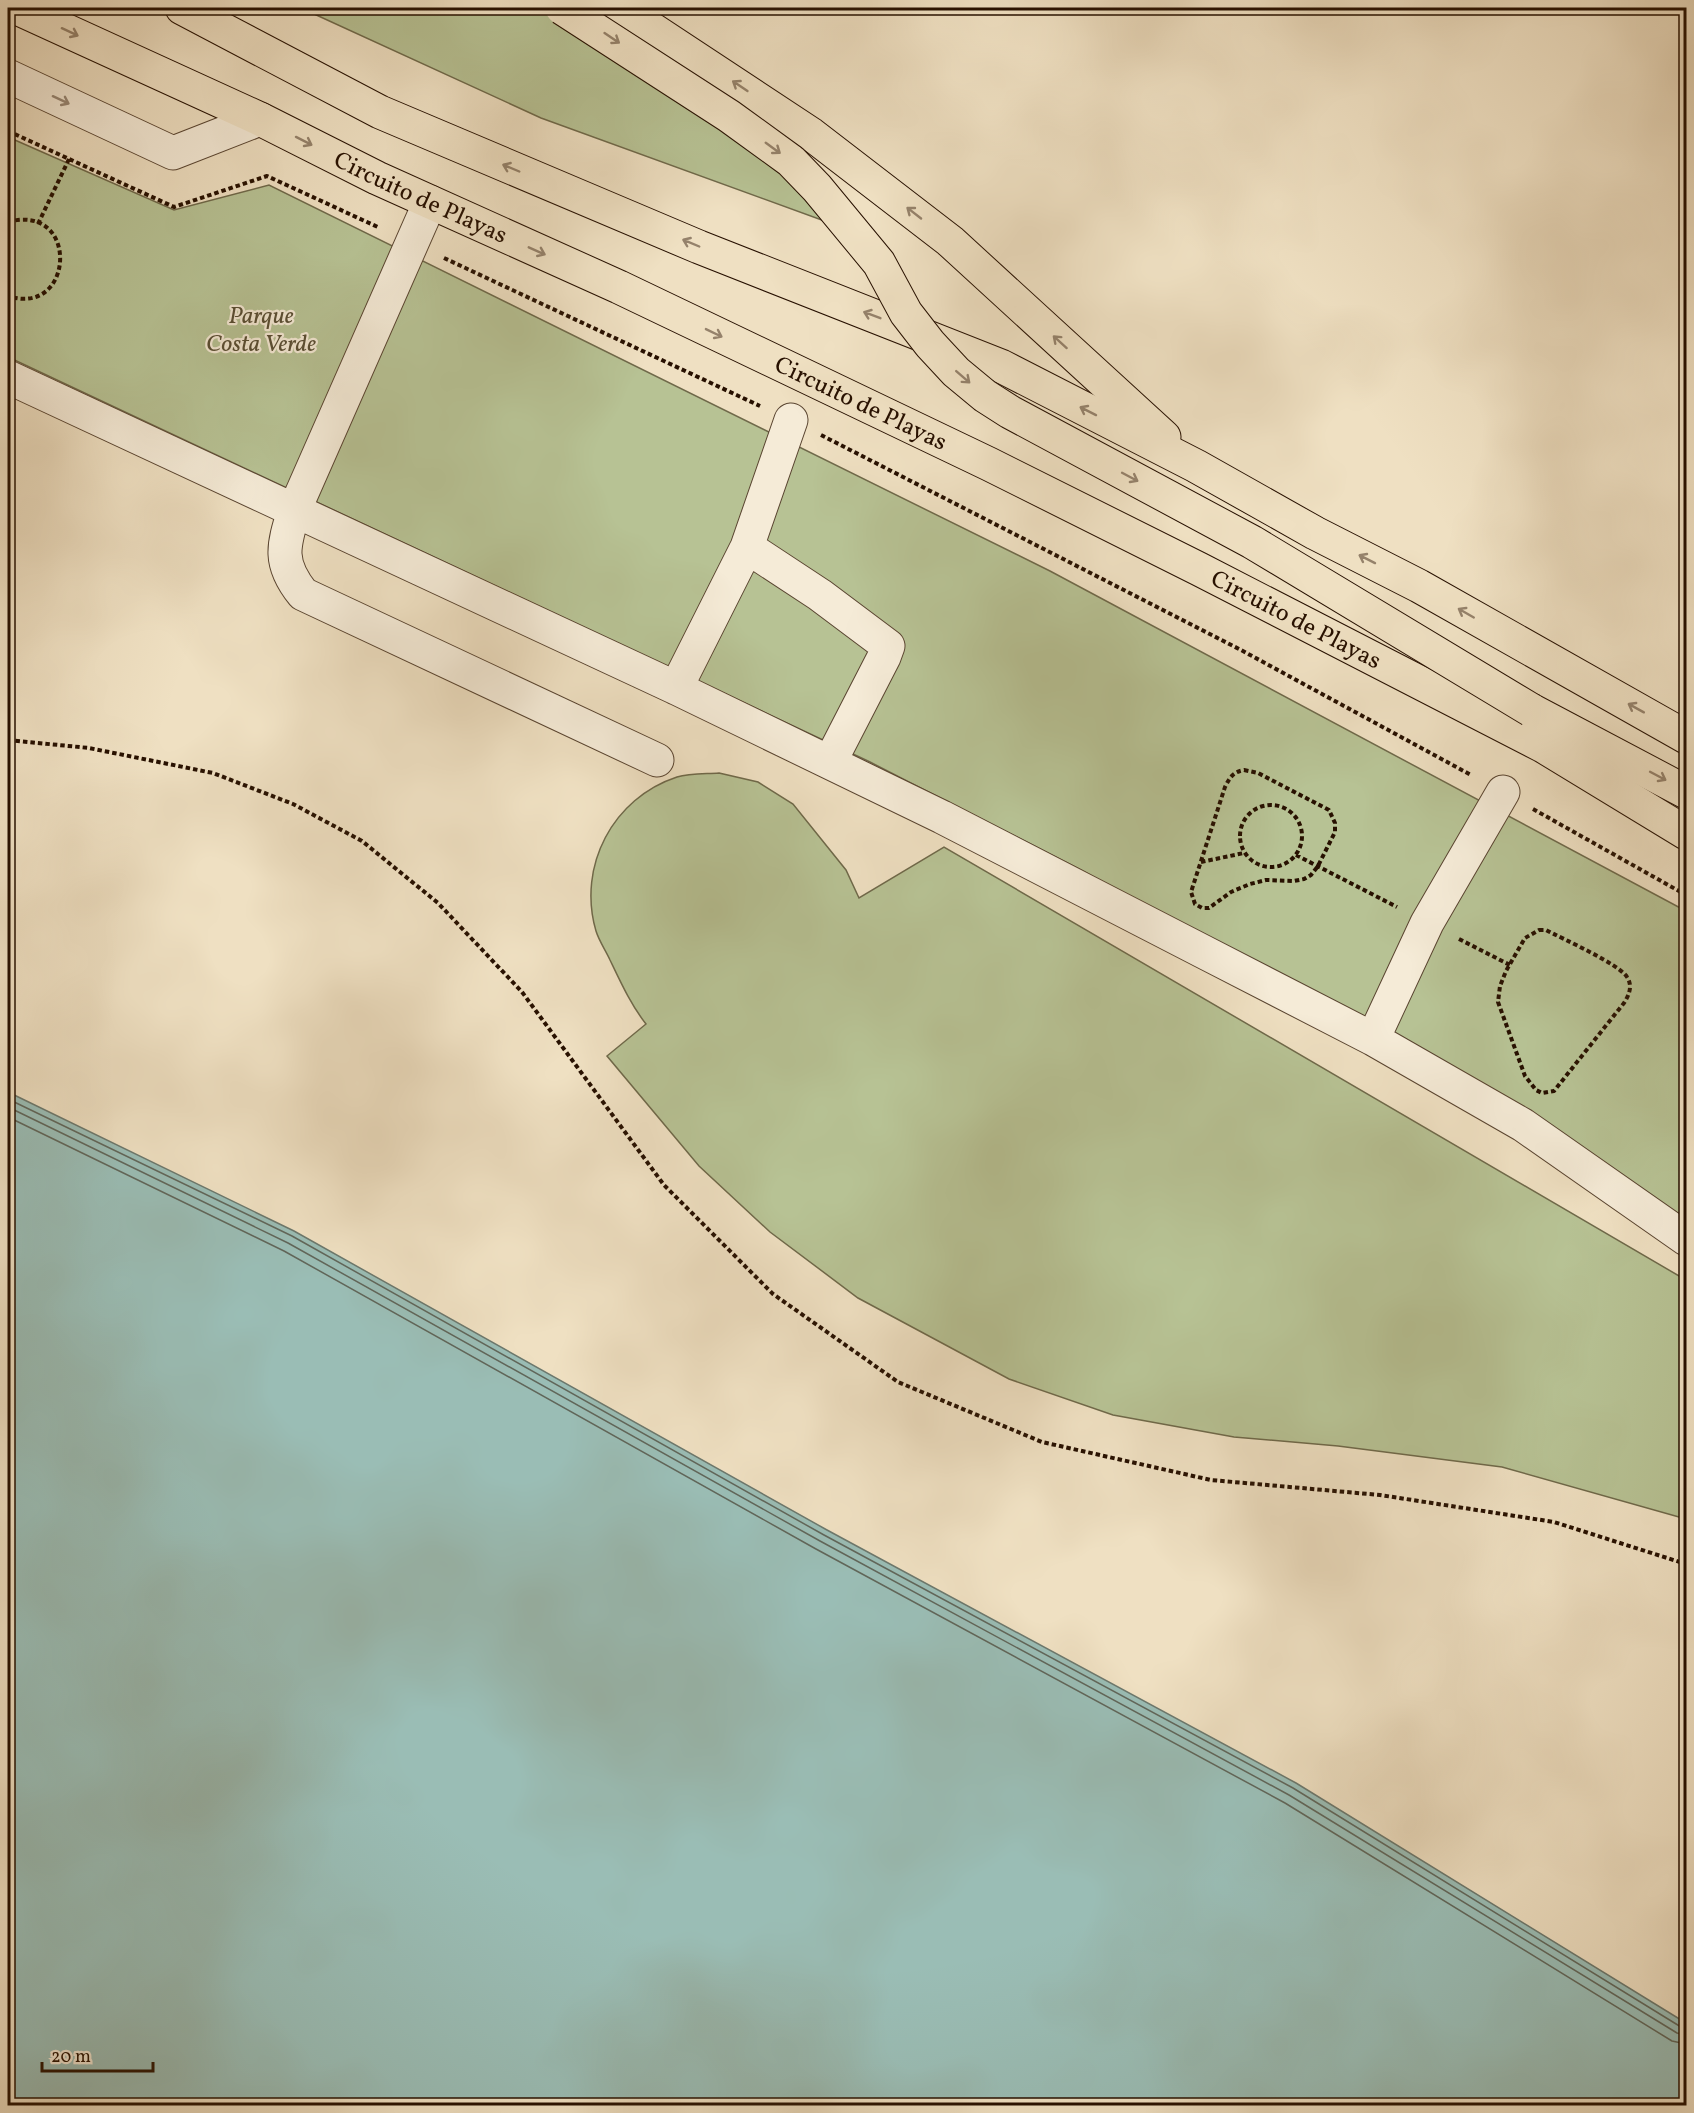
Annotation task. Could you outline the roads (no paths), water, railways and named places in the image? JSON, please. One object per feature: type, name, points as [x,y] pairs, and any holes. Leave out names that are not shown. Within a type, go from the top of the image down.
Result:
[{"type":"highway","name":"Circuito de Playas","points":[[17,8],[260,119],[430,202],[619,287],[989,464],[1543,746],[1686,833]]},
{"type":"highway","points":[[182,8],[380,112],[689,242],[1001,366],[1196,466],[1316,533],[1419,586],[1686,737]]},
{"type":"highway","points":[[562,8],[729,116],[791,161],[817,188],[879,263],[906,313],[930,344],[956,372],[985,396],[1019,417],[1252,542],[1532,710],[1686,792]]},
{"type":"highway","points":[[620,8],[811,134],[950,241],[1196,466]]},
{"type":"lane","points":[[8,76],[174,153],[260,119]]},
{"type":"lane","points":[[430,202],[294,511],[284,544],[286,562],[293,581],[303,594],[657,760]]},
{"type":"lane","points":[[8,377],[676,688],[942,817],[1373,1039],[1523,1125],[1686,1239]]},
{"type":"lane","points":[[676,688],[747,547],[791,420]]},
{"type":"lane","points":[[747,547],[820,595],[888,646],[830,762]]},
{"type":"lane","points":[[1373,1039],[1427,923],[1503,792]]},
{"type":"water","points":[[8,1092],[294,1231],[827,1530],[1296,1783],[1686,2023],[1686,2105],[8,2105]]},
{"type":"park label","name":"Parque Costa Verde","points":[[261,329]]}]
